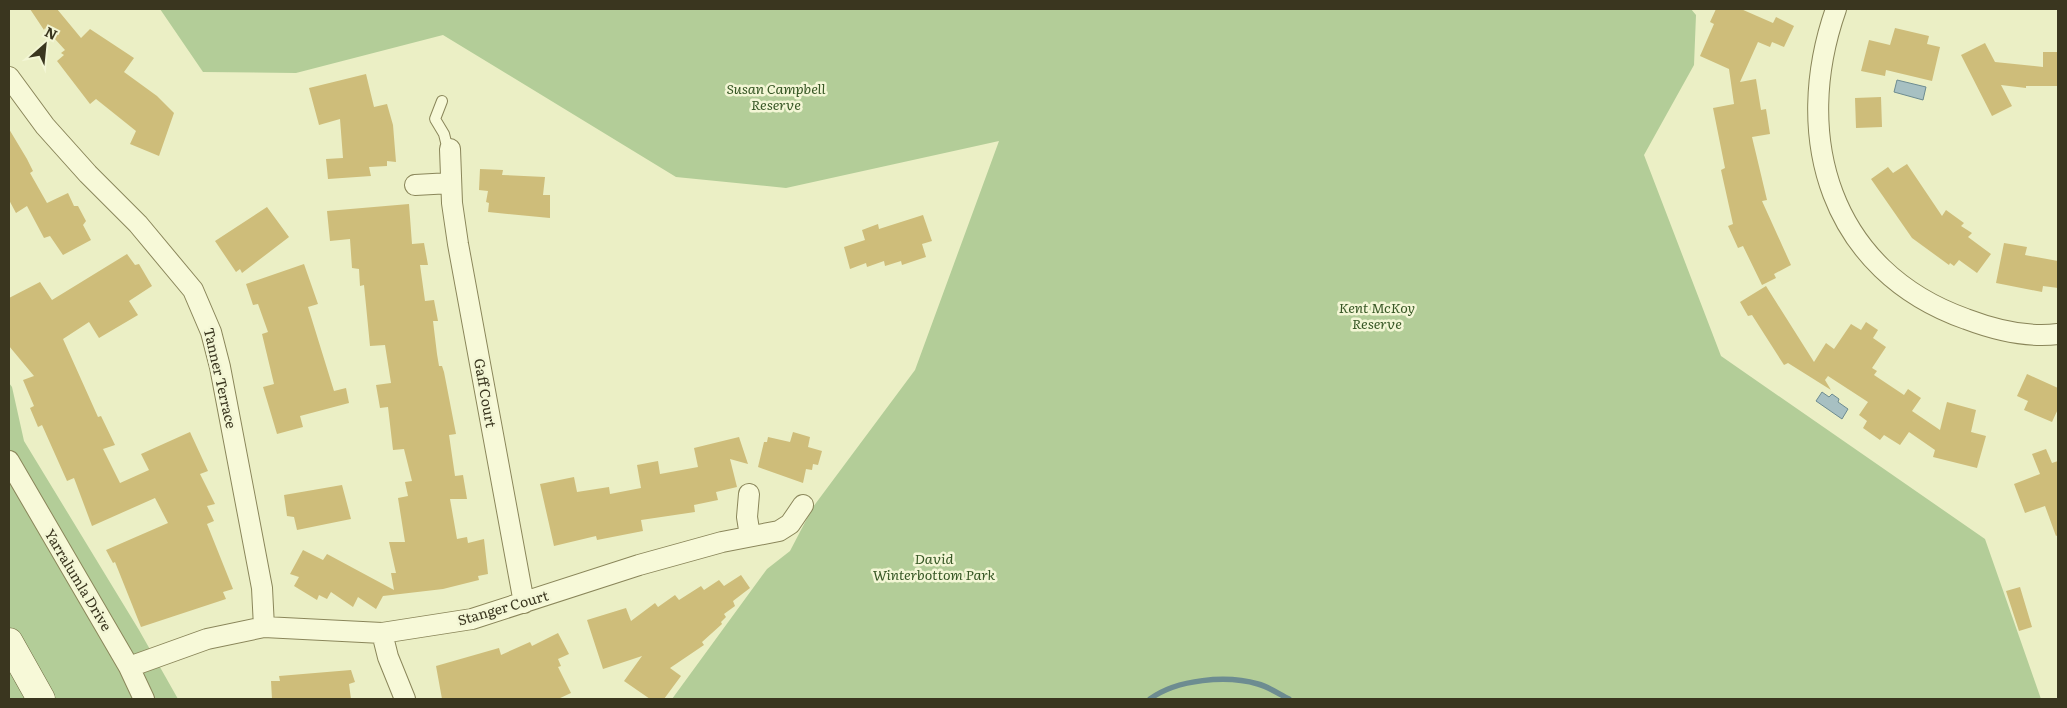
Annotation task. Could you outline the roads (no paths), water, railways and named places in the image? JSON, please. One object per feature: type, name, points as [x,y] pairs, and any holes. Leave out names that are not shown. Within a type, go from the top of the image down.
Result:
[{"type":"main road","points":[[9,642],[41,699]]},
{"type":"street","points":[[1836,9],[1820,69],[1817,113],[1821,148],[1832,192],[1846,226],[1870,255],[1906,289],[1937,309],[1979,324],[2020,335],[2058,334]]},
{"type":"street","name":"Tanner Terrace","points":[[9,77],[45,126],[88,174],[138,224],[193,290],[211,332],[220,367],[262,588],[264,627]]},
{"type":"street","name":"Gaff Court","points":[[450,148],[451,183],[471,316],[524,602]]},
{"type":"street","points":[[415,185],[451,183]]},
{"type":"street","name":"Yarralumla Drive","points":[[9,461],[130,667],[144,699]]},
{"type":"street","points":[[749,494],[747,517],[750,536]]},
{"type":"street","name":"Stanger Court","points":[[130,667],[207,639],[264,627],[382,633],[472,620],[631,567],[786,528],[803,505]]},
{"type":"street","points":[[382,633],[388,657],[405,699]]},
{"type":"lane","name":"Gaff Court","points":[[442,101],[435,118],[444,134],[447,146],[450,148]]},
{"type":"water","points":[[1897,80],[1926,87],[1923,100],[1894,92]]},
{"type":"water","points":[[1822,392],[1829,397],[1832,394],[1839,399],[1838,402],[1848,409],[1842,419],[1816,401]]},
{"type":"waterway","points":[[1150,699],[1161,692],[1188,683],[1217,680],[1246,681],[1258,684],[1289,699]]},
{"type":"park label","name":"Susan Campbell Reserve","points":[[776,98]]},
{"type":"park label","name":"Kent McKoy Reserve","points":[[1377,316]]},
{"type":"park label","name":"David Winterbottom Park","points":[[934,568]]}]
